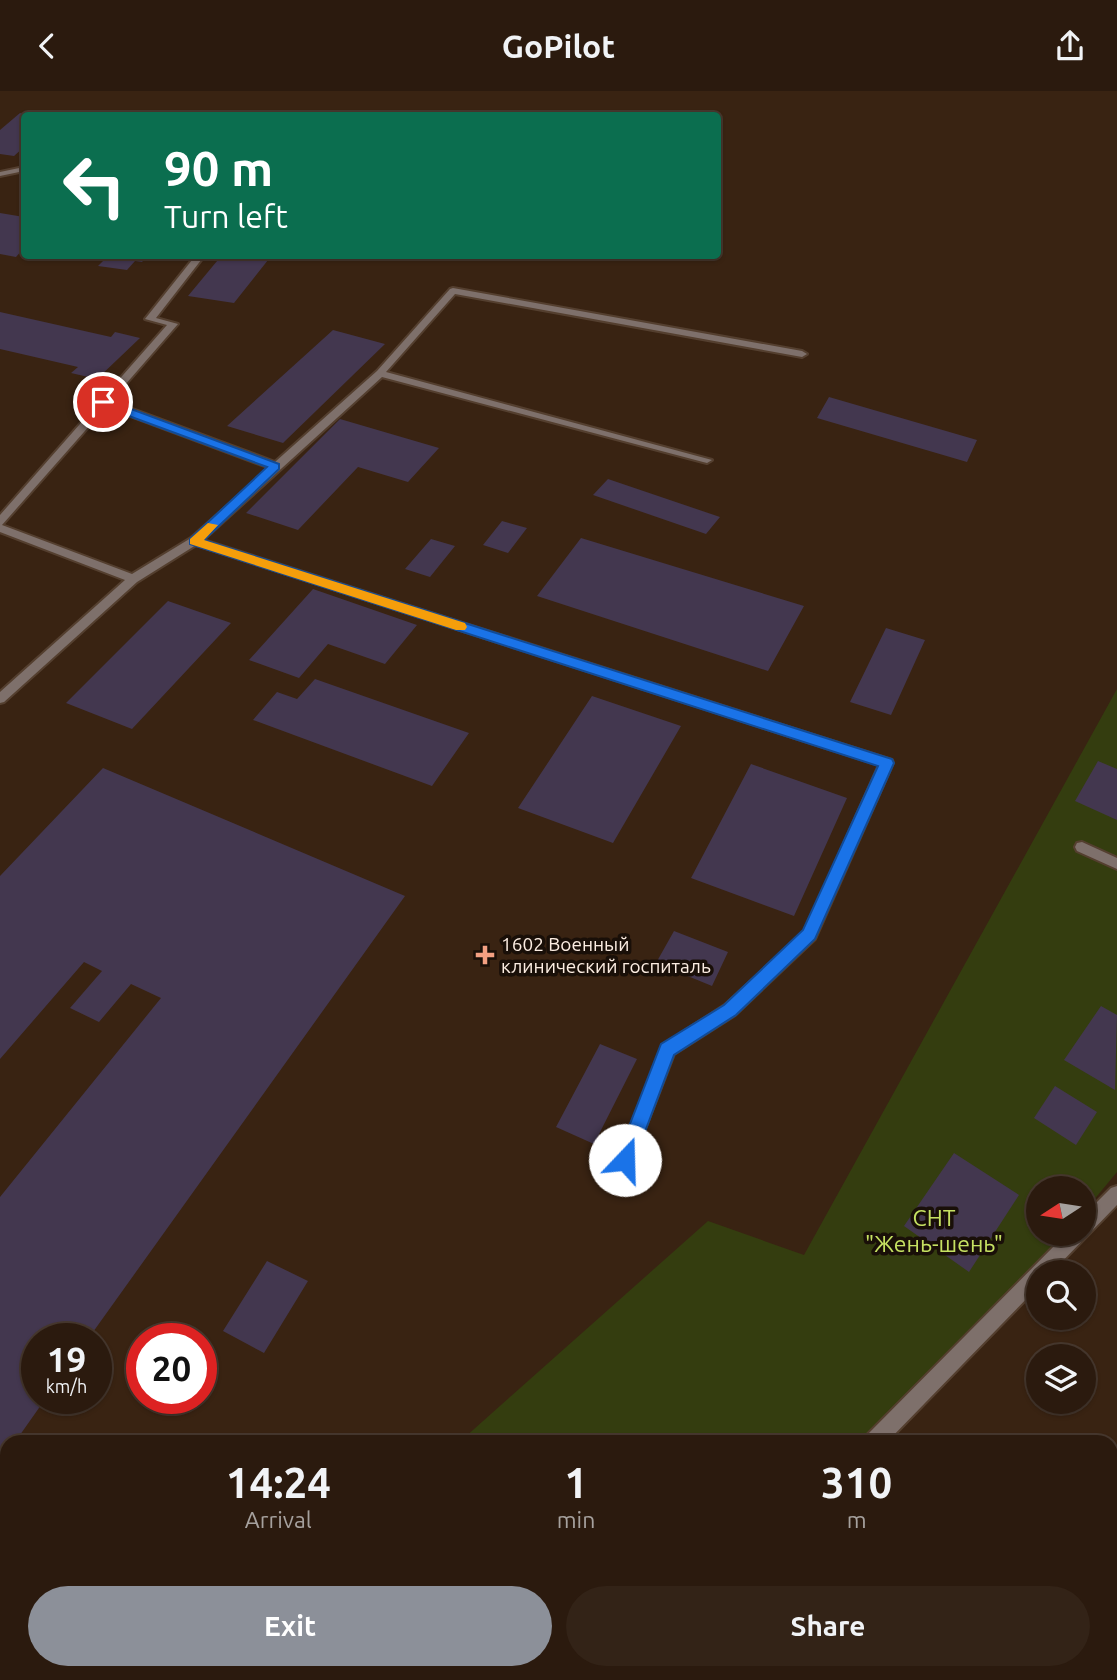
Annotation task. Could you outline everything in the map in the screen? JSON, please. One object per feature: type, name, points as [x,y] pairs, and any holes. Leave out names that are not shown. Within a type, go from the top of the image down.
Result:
[{"type":"lane","points":[[0,174],[21,170]]},
{"type":"lane","points":[[0,522],[173,324],[150,319],[198,259]]},
{"type":"lane","points":[[0,699],[133,579],[195,541],[380,373],[453,291],[802,354]]},
{"type":"lane","points":[[380,373],[707,460]]},
{"type":"lane","points":[[103,402],[275,466]]},
{"type":"lane","points":[[0,528],[133,579]]},
{"type":"lane","points":[[195,541],[887,763],[810,935],[730,1010],[668,1050],[625,1160]]},
{"type":"lane","points":[[1082,848],[1117,864]]},
{"type":"lane","points":[[1096,1215],[1117,1193]]},
{"type":"lane","points":[[1052,1260],[1066,1246]]},
{"type":"lane","points":[[881,1435],[1026,1286]]},
{"type":"green space","name":"СНТ \"Жень-шень\"","points":[[1117,689],[1117,1172],[1096,1197],[1096,1176],[1026,1176],[1026,1246],[1055,1246],[1043,1260],[1026,1260],[1026,1281],[897,1435],[467,1435],[708,1221],[804,1255]]},
{"type":"building","points":[[21,113],[21,150],[14,156],[0,154],[0,130]]},
{"type":"building","points":[[0,213],[21,216],[21,251],[16,257],[0,254]]},
{"type":"building","points":[[105,259],[145,259],[142,262],[135,261],[127,270],[98,266]]},
{"type":"building","points":[[219,259],[269,259],[234,303],[188,296]]},
{"type":"building","points":[[0,312],[111,337],[115,332],[140,338],[97,379],[71,373],[78,367],[0,349]]},
{"type":"building","points":[[333,330],[385,344],[283,443],[227,426]]},
{"type":"building","points":[[829,397],[977,440],[967,462],[817,418]]},
{"type":"building","points":[[340,419],[439,448],[408,482],[358,467],[298,530],[246,513]]},
{"type":"building","points":[[608,479],[720,517],[706,534],[593,495]]},
{"type":"building","points":[[502,521],[527,528],[508,553],[483,545]]},
{"type":"building","points":[[581,538],[804,606],[768,671],[537,596]]},
{"type":"building","points":[[431,539],[455,546],[430,577],[405,569]]},
{"type":"building","points":[[313,589],[417,625],[385,664],[328,644],[299,678],[249,660]]},
{"type":"building","points":[[168,601],[231,623],[132,729],[66,703]]},
{"type":"building","points":[[886,628],[925,640],[891,715],[850,702]]},
{"type":"building","points":[[315,679],[469,733],[432,786],[253,720],[277,692],[297,699]]},
{"type":"building","points":[[592,696],[681,726],[613,843],[518,808]]},
{"type":"building","points":[[1098,761],[1117,769],[1117,820],[1075,801]]},
{"type":"building","points":[[751,764],[847,798],[794,916],[691,878]]},
{"type":"building","points":[[103,768],[405,896],[99,1323],[21,1323],[21,1414],[35,1414],[20,1435],[0,1435],[0,1197],[161,998],[131,984],[99,1022],[70,1008],[102,971],[84,962],[0,1059],[0,876]]},
{"type":"building","points":[[674,931],[728,952],[712,986],[656,963]]},
{"type":"building","points":[[1101,1006],[1117,1015],[1115,1090],[1064,1060]]},
{"type":"building","points":[[600,1044],[637,1059],[594,1144],[556,1127]]},
{"type":"building","points":[[1055,1086],[1097,1112],[1076,1145],[1034,1118]]},
{"type":"building","points":[[954,1153],[1019,1195],[969,1272],[904,1226]]},
{"type":"building","points":[[267,1261],[308,1281],[264,1353],[223,1331]]},
{"type":"slow traffic","points":[[212,525],[195,541],[460,627]]},
{"type":"place","name":"1602 Военный клинический госпиталь","points":[[485,955]]},
{"type":"route","points":[[103,402],[275,466],[195,541],[887,763],[810,935],[730,1010],[668,1050],[625,1160]]}]
